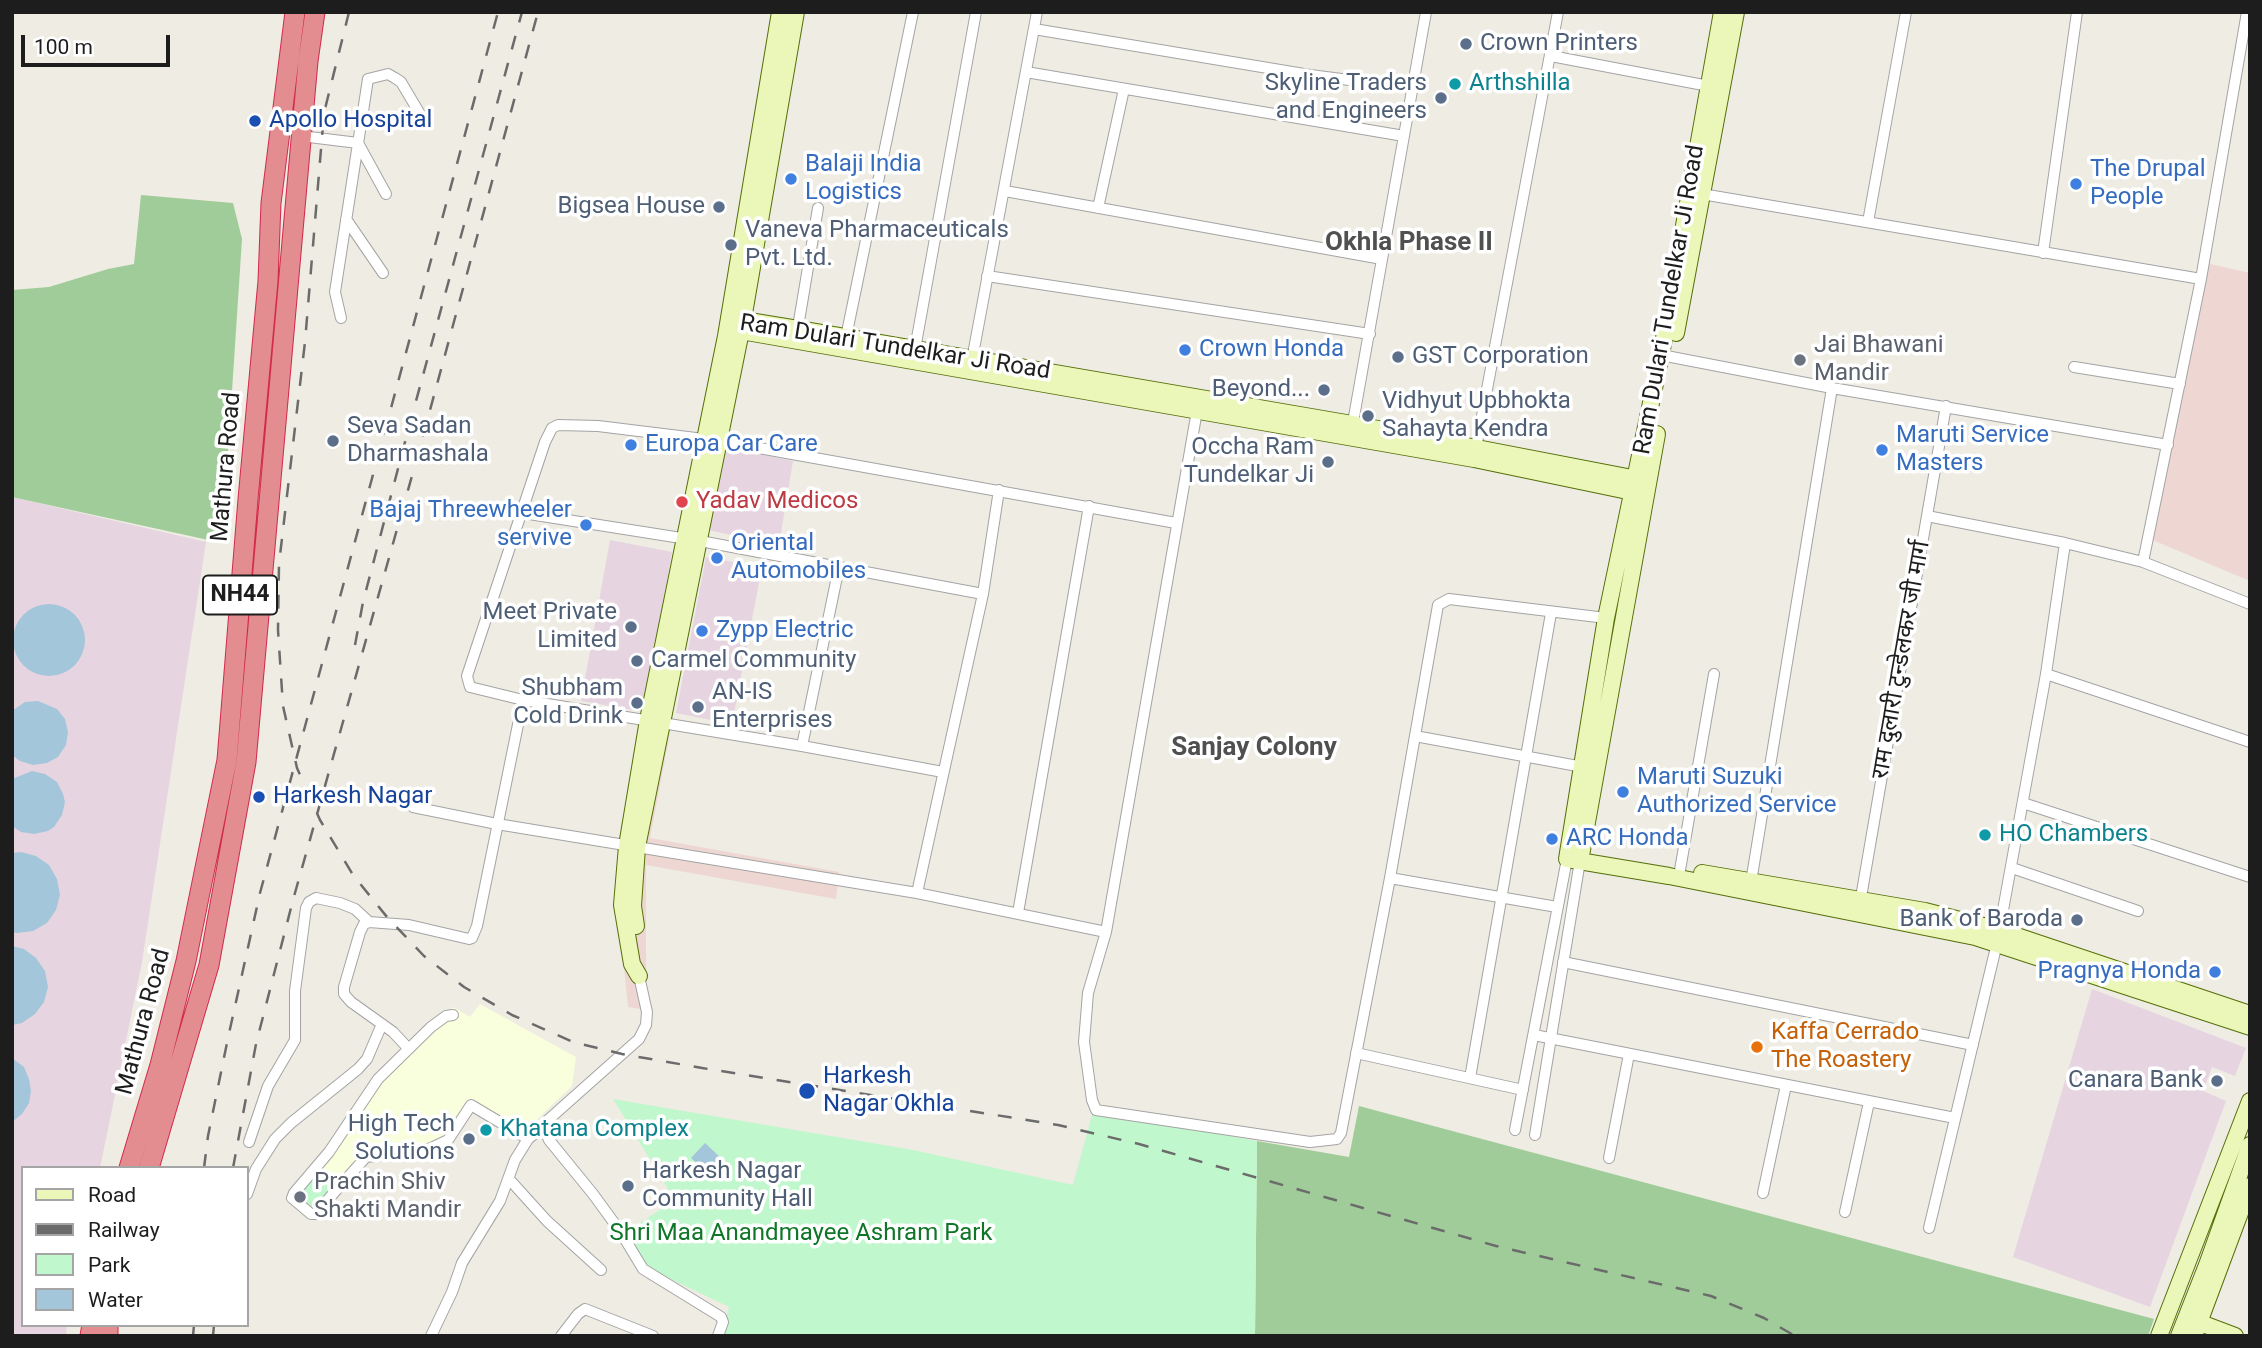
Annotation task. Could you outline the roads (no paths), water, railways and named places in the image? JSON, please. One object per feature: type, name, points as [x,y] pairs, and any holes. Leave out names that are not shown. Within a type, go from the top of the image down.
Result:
[{"type":"highway","name":"Mathura Road","points":[[130,1166],[160,1065],[183,974],[227,760],[268,281],[271,203],[295,12]]},
{"type":"highway","name":"Mathura Road","points":[[150,1166],[209,965],[246,762],[301,136],[315,12]]},
{"type":"street","points":[[738,325],[780,12]]},
{"type":"street","points":[[431,1336],[462,1264],[500,1202],[515,1160],[528,1139],[639,1039],[646,1024],[647,1012],[639,976],[633,906],[632,846],[655,721],[738,325],[796,12]]},
{"type":"street","points":[[845,343],[913,12]]},
{"type":"street","points":[[915,349],[976,12]]},
{"type":"street","points":[[971,365],[1037,12]]},
{"type":"street","points":[[1352,431],[1426,12]]},
{"type":"street","points":[[1475,453],[1558,12]]},
{"type":"street","name":"Ram Dulari Tundelkar Ji Road","points":[[1574,856],[1697,193],[1715,87],[1722,12]]},
{"type":"street","name":"Ram Dulari Tundelkar Ji Road","points":[[1715,87],[1736,12]]},
{"type":"street","points":[[1868,222],[1906,12]]},
{"type":"street","points":[[2043,253],[2077,12]]},
{"type":"street","points":[[2143,562],[2201,279],[2247,12]]},
{"type":"street","points":[[1034,29],[1310,75],[1413,88]]},
{"type":"street","points":[[1551,56],[1715,87]]},
{"type":"street","points":[[1026,72],[1404,136]]},
{"type":"street","points":[[341,318],[335,292],[368,79],[388,74],[401,82],[423,119]]},
{"type":"street","points":[[1098,208],[1124,89]]},
{"type":"street","points":[[301,136],[358,143]]},
{"type":"street","points":[[358,143],[386,194]]},
{"type":"street","points":[[1004,191],[1382,259]]},
{"type":"street","points":[[1697,193],[2201,279]]},
{"type":"street","points":[[797,335],[818,208]]},
{"type":"street","points":[[346,219],[383,273]]},
{"type":"street","points":[[987,276],[1370,334]]},
{"type":"street","name":"Ram Dulari Tundelkar Ji Road","points":[[738,325],[1198,403],[1641,486]]},
{"type":"street","name":"Ram Dulari Tundelkar Ji Road","points":[[845,343],[915,349],[971,365]]},
{"type":"street","points":[[1666,356],[1832,388],[2168,444]]},
{"type":"street","points":[[2074,367],[2180,384]]},
{"type":"street","points":[[1751,882],[1832,388]]},
{"type":"street","points":[[1198,403],[1106,932],[1088,993],[1084,1042],[1092,1100],[1096,1110],[1310,1142],[1333,1141],[1341,1133],[1390,878],[1437,610],[1443,601],[1449,599],[1606,618]]},
{"type":"street","name":"राम दुलारी टुन्डेलकर जी मार्ग","points":[[1859,907],[1946,406]]},
{"type":"street","points":[[943,772],[475,690],[468,683],[467,676],[549,433],[558,425],[598,426],[713,440],[1177,523]]},
{"type":"street","name":"Ram Dulari Tundelkar Ji Road","points":[[1574,856],[1583,767],[1606,618],[1641,486]]},
{"type":"street","points":[[917,894],[983,594],[999,490]]},
{"type":"street","points":[[1018,913],[1089,506]]},
{"type":"street","points":[[523,513],[693,540],[983,594]]},
{"type":"street","points":[[1927,516],[2065,543],[2143,562],[2250,604]]},
{"type":"street","points":[[1929,1228],[2012,868],[2046,674],[2065,543]]},
{"type":"street","points":[[803,746],[839,567]]},
{"type":"street","points":[[1470,1078],[1550,613]]},
{"type":"street","points":[[1680,870],[1714,674]]},
{"type":"street","points":[[2046,674],[2250,742]]},
{"type":"street","points":[[408,1048],[382,1024],[351,1003],[344,994],[360,932],[364,924],[369,922],[409,925],[472,938],[477,926],[523,700]]},
{"type":"street","points":[[1415,736],[1583,767]]},
{"type":"street","points":[[2023,803],[2250,877]]},
{"type":"street","points":[[413,807],[497,824],[917,894],[1106,932]]},
{"type":"street","points":[[1574,856],[1751,882],[1859,907]]},
{"type":"street","points":[[1515,1130],[1557,907],[1574,856]]},
{"type":"street","points":[[1574,856],[1859,907],[1925,911],[2250,1027]]},
{"type":"street","points":[[1535,1135],[1563,962],[1574,856]]},
{"type":"street","points":[[2012,868],[2138,911]]},
{"type":"street","points":[[1390,878],[1557,907]]},
{"type":"street","points":[[249,1142],[268,1086],[295,1040],[295,991],[305,913],[309,902],[316,898],[340,903],[355,909],[369,922]]},
{"type":"street","points":[[1998,937],[2250,1014]]},
{"type":"street","points":[[1563,962],[1973,1045]]},
{"type":"street","points":[[453,1015],[440,1020],[378,1079],[325,1158],[292,1198],[311,1214],[316,1213],[366,1157],[429,1149],[448,1140],[471,1105],[528,1139]]},
{"type":"street","points":[[248,1191],[256,1169],[275,1139],[291,1122],[358,1069],[367,1059],[382,1024]]},
{"type":"street","points":[[1534,1035],[1955,1118]]},
{"type":"street","points":[[1356,1053],[1523,1090]]},
{"type":"street","points":[[1609,1158],[1629,1054]]},
{"type":"street","points":[[1763,1193],[1786,1085]]},
{"type":"street","points":[[2235,1336],[2164,1323],[2250,1101]]},
{"type":"street","points":[[1845,1212],[1869,1102]]},
{"type":"street","points":[[545,1125],[549,1140],[621,1231],[643,1269],[721,1317],[723,1322],[718,1336]]},
{"type":"street","points":[[2192,1330],[2207,1265],[2250,1145]]},
{"type":"street","points":[[509,1179],[547,1222],[601,1270]]},
{"type":"street","points":[[2216,1185],[2231,1193]]},
{"type":"street","points":[[2192,1330],[2249,1188]]},
{"type":"street","points":[[561,1336],[585,1309],[653,1336]]},
{"type":"water","points":[[49,604],[63,607],[75,614],[82,626],[85,640],[82,654],[75,666],[63,673],[49,676],[35,673],[23,666],[16,654],[13,640],[16,626],[23,614],[35,607]]},
{"type":"water","points":[[38,701],[57,709],[65,719],[68,732],[66,745],[58,757],[47,763],[33,765],[12,755],[12,711],[25,702]]},
{"type":"water","points":[[32,771],[45,774],[57,782],[65,802],[62,815],[54,827],[34,834],[21,832],[12,826],[12,779]]},
{"type":"water","points":[[21,852],[36,856],[49,865],[57,879],[60,895],[56,910],[47,923],[33,931],[17,933],[12,932],[12,853]]},
{"type":"water","points":[[12,946],[24,949],[36,958],[45,971],[48,987],[44,1002],[35,1014],[22,1023],[12,1025]]},
{"type":"water","points":[[12,1058],[24,1067],[31,1091],[29,1103],[22,1114],[12,1122]]},
{"type":"water","points":[[705,1143],[724,1161],[711,1176],[691,1158]]},
{"type":"railway","points":[[349,12],[324,113],[305,342],[279,564],[278,630],[283,706],[297,768],[320,820],[353,875],[387,917],[424,956],[464,987],[512,1015],[573,1042],[702,1068],[1058,1125],[1139,1144],[1496,1246],[1711,1296],[1764,1318],[1795,1336]]},
{"type":"railway","points":[[204,1166],[228,1038],[260,893],[498,12]]},
{"type":"railway","points":[[355,645],[363,602],[410,423],[522,12]]},
{"type":"railway","points":[[233,1166],[256,1044],[293,900],[538,12]]},
{"type":"railway","points":[[193,1336],[194,1327]]},
{"type":"railway","points":[[213,1336],[214,1327]]},
{"type":"place","name":"Crown Printers","points":[[1466,44]]},
{"type":"place","name":"Arthshilla","points":[[1455,84]]},
{"type":"place","name":"Skyline Traders and Engineers","points":[[1441,98]]},
{"type":"place","name":"Apollo Hospital","points":[[255,121]]},
{"type":"place","name":"Balaji India Logistics","points":[[791,179]]},
{"type":"place","name":"The Drupal People","points":[[2076,184]]},
{"type":"place","name":"Bigsea House","points":[[719,207]]},
{"type":"place","name":"Vaneva Pharmaceuticals Pvt. Ltd.","points":[[731,245]]},
{"type":"place","name":"Crown Honda","points":[[1185,350]]},
{"type":"place","name":"GST Corporation","points":[[1398,357]]},
{"type":"place","name":"Jai Bhawani Mandir","points":[[1800,360]]},
{"type":"place","name":"Beyond...","points":[[1324,390]]},
{"type":"place","name":"Vidhyut Upbhokta Sahayta Kendra","points":[[1368,416]]},
{"type":"place","name":"Seva Sadan Dharmashala","points":[[333,441]]},
{"type":"place","name":"Europa Car Care","points":[[631,445]]},
{"type":"place","name":"Maruti Service Masters","points":[[1882,450]]},
{"type":"place","name":"Occha Ram Tundelkar Ji","points":[[1328,462]]},
{"type":"place","name":"Yadav Medicos","points":[[682,502]]},
{"type":"place","name":"Bajaj Threewheeler servive","points":[[586,525]]},
{"type":"place","name":"Oriental Automobiles","points":[[717,558]]},
{"type":"place","name":"Meet Private Limited","points":[[631,627]]},
{"type":"place","name":"Zypp Electric","points":[[702,631]]},
{"type":"place","name":"Carmel Community","points":[[637,661]]},
{"type":"place","name":"Shubham Cold Drink","points":[[637,703]]},
{"type":"place","name":"AN-IS Enterprises","points":[[698,707]]},
{"type":"place","name":"Maruti Suzuki Authorized Service","points":[[1623,792]]},
{"type":"place","name":"Harkesh Nagar","points":[[259,797]]},
{"type":"place","name":"HO Chambers","points":[[1985,835]]},
{"type":"place","name":"ARC Honda","points":[[1552,839]]},
{"type":"place","name":"Bank of Baroda","points":[[2077,920]]},
{"type":"place","name":"Pragnya Honda","points":[[2215,972]]},
{"type":"place","name":"Kaffa Cerrado The Roastery","points":[[1757,1047]]},
{"type":"place","name":"Canara Bank","points":[[2217,1081]]},
{"type":"place","name":"Harkesh Nagar Okhla","points":[[807,1091]]},
{"type":"place","name":"Khatana Complex","points":[[486,1130]]},
{"type":"place","name":"High Tech Solutions","points":[[469,1139]]},
{"type":"place","name":"Harkesh Nagar Community Hall","points":[[628,1186]]},
{"type":"place","name":"Prachin Shiv Shakti Mandir","points":[[300,1197]]},
{"type":"district","name":"Okhla Phase II","points":[[1409,243]]},
{"type":"district","name":"Sanjay Colony","points":[[1254,748]]},
{"type":"park label","name":"Shri Maa Anandmayee Ashram Park","points":[[801,1234]]}]
